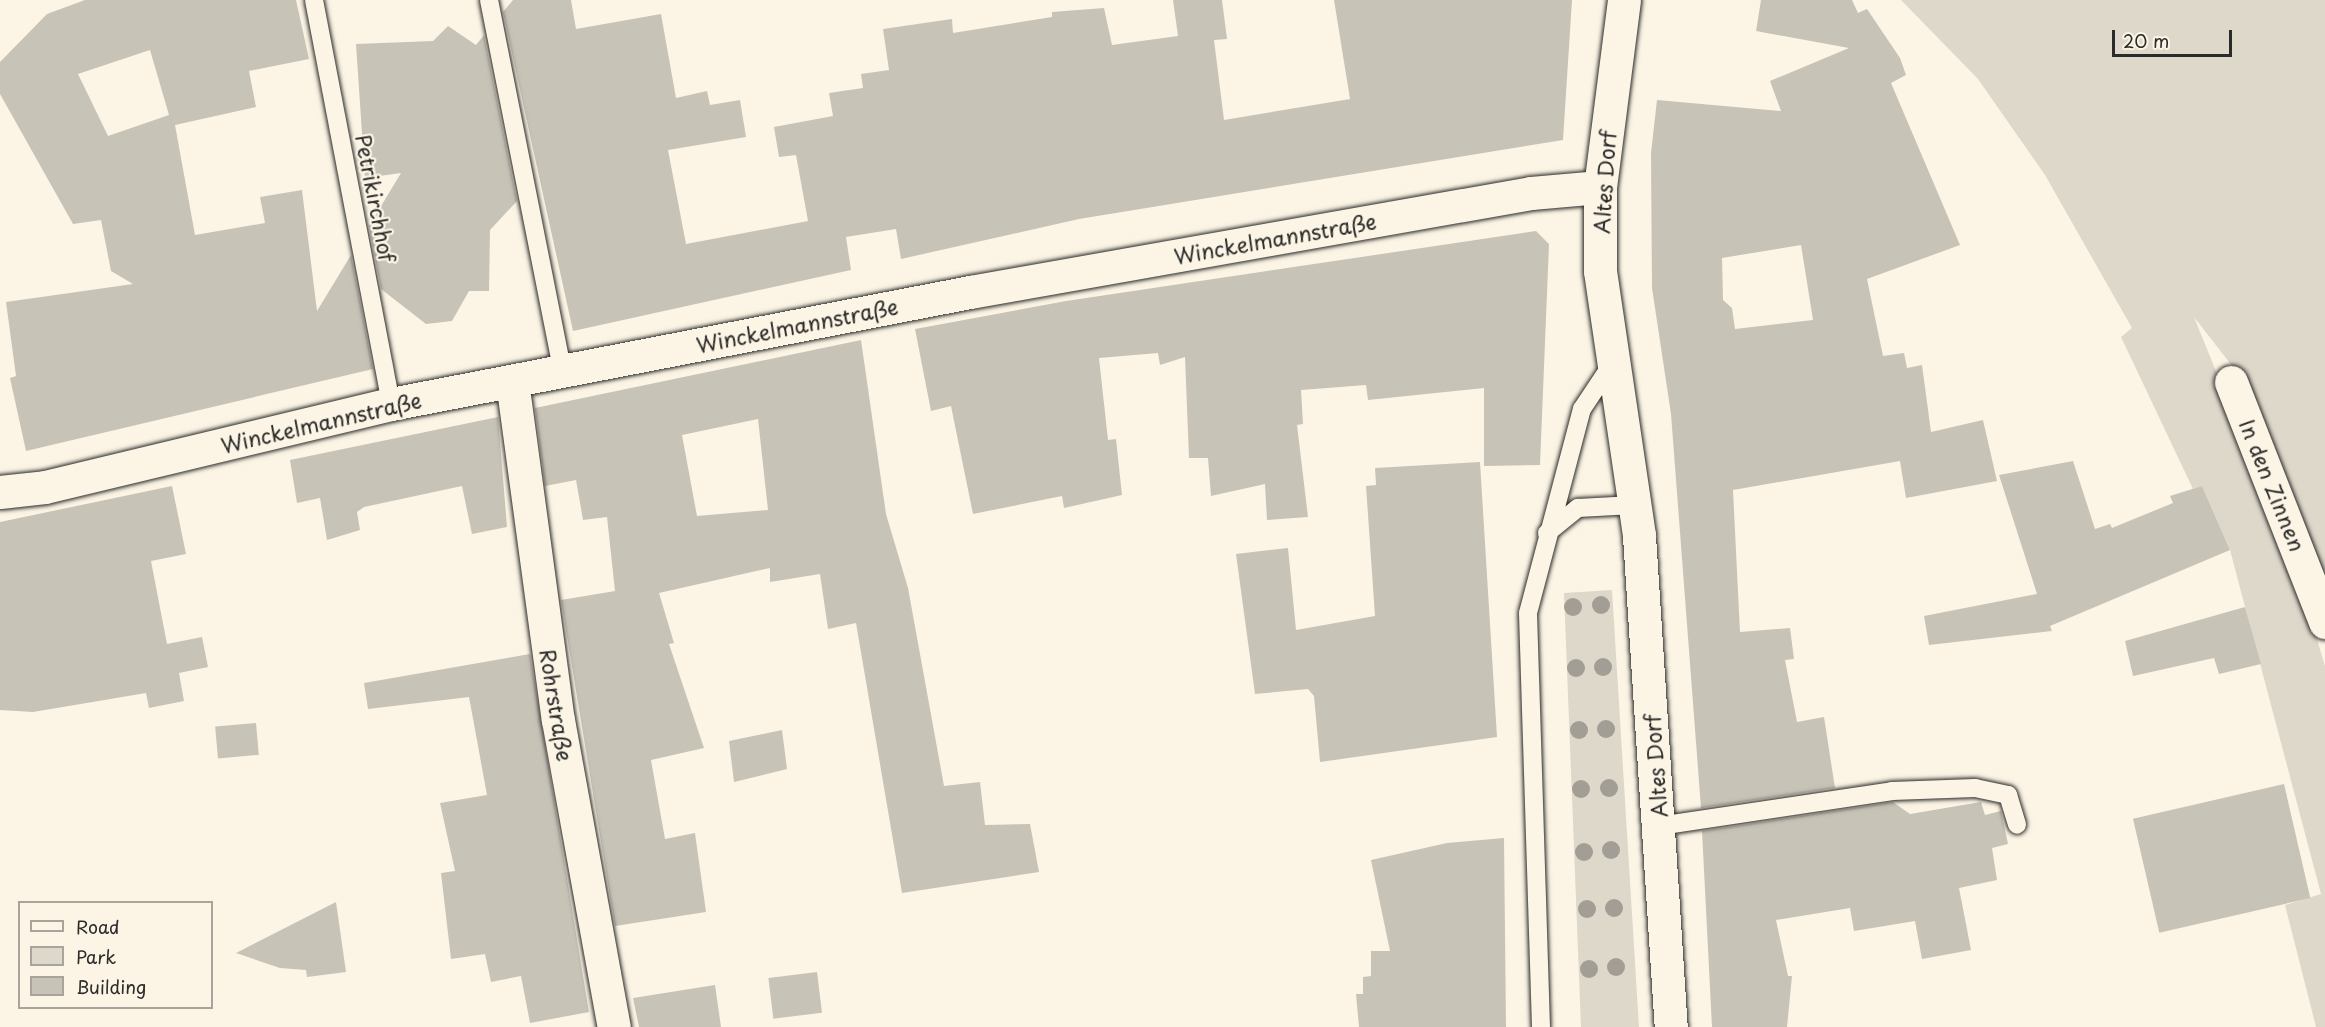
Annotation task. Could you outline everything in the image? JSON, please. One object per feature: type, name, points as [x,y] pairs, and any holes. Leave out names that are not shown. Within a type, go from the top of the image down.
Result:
[{"type":"street","name":"Altes Dorf","points":[[1624,0],[1600,187],[1600,271],[1634,506],[1659,826],[1671,1027]]},
{"type":"street","name":"Winckelmannstraße","points":[[0,492],[45,487],[391,404],[970,291],[1530,193],[1600,187]]},
{"type":"street","name":"Rohrstraße","points":[[512,381],[558,720],[614,1027]]},
{"type":"street","name":"In den Zinnen","points":[[2231,382],[2325,622]]},
{"type":"lane","name":"Petrikirchhof","points":[[314,0],[391,404]]},
{"type":"lane","points":[[489,0],[562,370]]},
{"type":"lane","points":[[1541,1027],[1527,669],[1528,613],[1547,533],[1582,409],[1612,364]]},
{"type":"lane","points":[[1547,533],[1578,507],[1634,506]]},
{"type":"lane","points":[[1659,826],[1892,791],[1975,788],[2008,795],[2017,825]]},
{"type":"green space","points":[[1901,0],[2325,0],[2325,587],[2243,380],[2194,317],[2295,566],[2325,666],[2325,1027],[2316,1027],[2285,905],[2321,894],[2230,550],[2202,486],[2193,489],[2121,337],[2132,328],[2045,175],[1978,79]]},
{"type":"green space","points":[[1612,590],[1639,1027],[1581,1027],[1564,593]]},
{"type":"building","points":[[85,0],[296,0],[309,59],[249,71],[256,107],[175,125],[195,235],[265,223],[260,197],[302,190],[317,311],[351,255],[373,369],[26,451],[10,378],[16,376],[6,302],[133,284],[111,271],[101,220],[73,224],[0,94],[0,62],[47,14]],"holes":[[[150,50],[169,115],[108,136],[78,74]]]},
{"type":"building","points":[[513,0],[571,0],[576,29],[661,14],[676,98],[707,91],[710,105],[740,100],[746,137],[668,150],[686,244],[808,221],[796,155],[779,157],[774,127],[833,116],[829,93],[863,88],[861,74],[889,70],[883,29],[952,19],[953,33],[1052,17],[1052,12],[1104,8],[1112,45],[1178,36],[1173,0],[1222,0],[1227,39],[1214,40],[1224,120],[1350,99],[1334,0],[1572,0],[1563,140],[1079,219],[901,259],[896,229],[846,237],[851,270],[573,331],[503,12]]},
{"type":"building","points":[[1761,0],[1852,0],[1858,13],[1867,9],[1900,58],[1906,75],[1891,83],[1960,245],[1867,279],[1883,356],[1904,353],[1907,368],[1922,365],[1931,432],[1983,420],[1997,481],[1906,498],[1900,461],[1733,490],[1740,632],[1790,628],[1794,659],[1785,660],[1797,722],[1824,717],[1835,788],[1701,808],[1671,414],[1652,288],[1651,153],[1657,100],[1781,111],[1770,81],[1849,48],[1756,31]],"holes":[[[1801,245],[1813,320],[1735,329],[1732,308],[1723,300],[1722,258]]]},
{"type":"building","points":[[448,26],[476,45],[484,35],[517,201],[490,230],[489,291],[469,291],[452,321],[426,324],[381,289],[369,226],[401,173],[365,178],[356,44],[433,41]]},
{"type":"building","points":[[1536,231],[1549,244],[1540,465],[1484,466],[1484,388],[1368,400],[1366,385],[1301,390],[1303,424],[1297,425],[1308,517],[1267,520],[1265,484],[1211,496],[1208,458],[1189,458],[1185,357],[1160,365],[1158,353],[1099,358],[1108,440],[1116,439],[1122,495],[1064,508],[1062,496],[973,514],[951,406],[931,411],[915,329],[1066,301]]},
{"type":"building","points":[[861,340],[886,514],[908,588],[944,786],[980,782],[985,825],[1030,824],[1039,872],[902,893],[856,623],[828,629],[820,574],[770,582],[770,568],[659,593],[674,643],[669,644],[704,748],[651,760],[665,839],[695,833],[706,912],[615,926],[561,600],[615,591],[607,517],[583,520],[576,480],[545,486],[535,408]],"holes":[[[758,419],[768,510],[697,516],[682,435]]]},
{"type":"building","points":[[498,417],[507,527],[472,534],[462,486],[364,507],[357,512],[360,530],[327,540],[320,498],[297,503],[290,460]]},
{"type":"building","points":[[2073,461],[2095,529],[2110,524],[2112,528],[2173,503],[2170,496],[2202,486],[2230,550],[2050,626],[2052,631],[1929,645],[1924,616],[2037,594],[1999,475]]},
{"type":"building","points":[[1480,462],[1497,737],[1320,762],[1314,696],[1308,689],[1255,694],[1236,554],[1288,548],[1296,630],[1375,616],[1366,486],[1376,485],[1375,468]]},
{"type":"building","points":[[172,486],[186,554],[151,561],[167,644],[202,637],[208,667],[179,673],[184,701],[149,708],[146,693],[33,712],[0,710],[0,522]]},
{"type":"building","points":[[2245,607],[2261,664],[2219,674],[2214,658],[2133,676],[2125,641]]},
{"type":"building","points":[[530,654],[589,1012],[530,1023],[521,976],[491,982],[485,954],[451,959],[441,873],[455,871],[440,803],[487,795],[469,697],[368,709],[364,683]]},
{"type":"building","points":[[256,723],[259,755],[218,758],[215,727]]},
{"type":"building","points":[[782,730],[787,769],[734,782],[729,741]]},
{"type":"building","points":[[2284,784],[2310,898],[2159,933],[2133,819]]},
{"type":"building","points":[[1893,802],[1910,814],[1981,802],[1985,815],[2001,811],[2008,844],[1992,848],[1997,880],[1959,888],[1971,950],[1922,959],[1915,921],[1854,931],[1850,908],[1776,920],[1788,976],[1792,976],[1787,1027],[1712,1027],[1702,831]]},
{"type":"building","points":[[1504,838],[1506,1027],[1359,1027],[1356,994],[1363,994],[1363,977],[1371,976],[1371,951],[1390,951],[1371,860],[1447,843]]},
{"type":"building","points":[[336,902],[346,972],[307,977],[306,970],[280,968],[236,953]]},
{"type":"building","points":[[817,972],[822,1013],[773,1019],[768,978]]},
{"type":"building","points":[[715,985],[721,1027],[639,1027],[633,998]]}]
